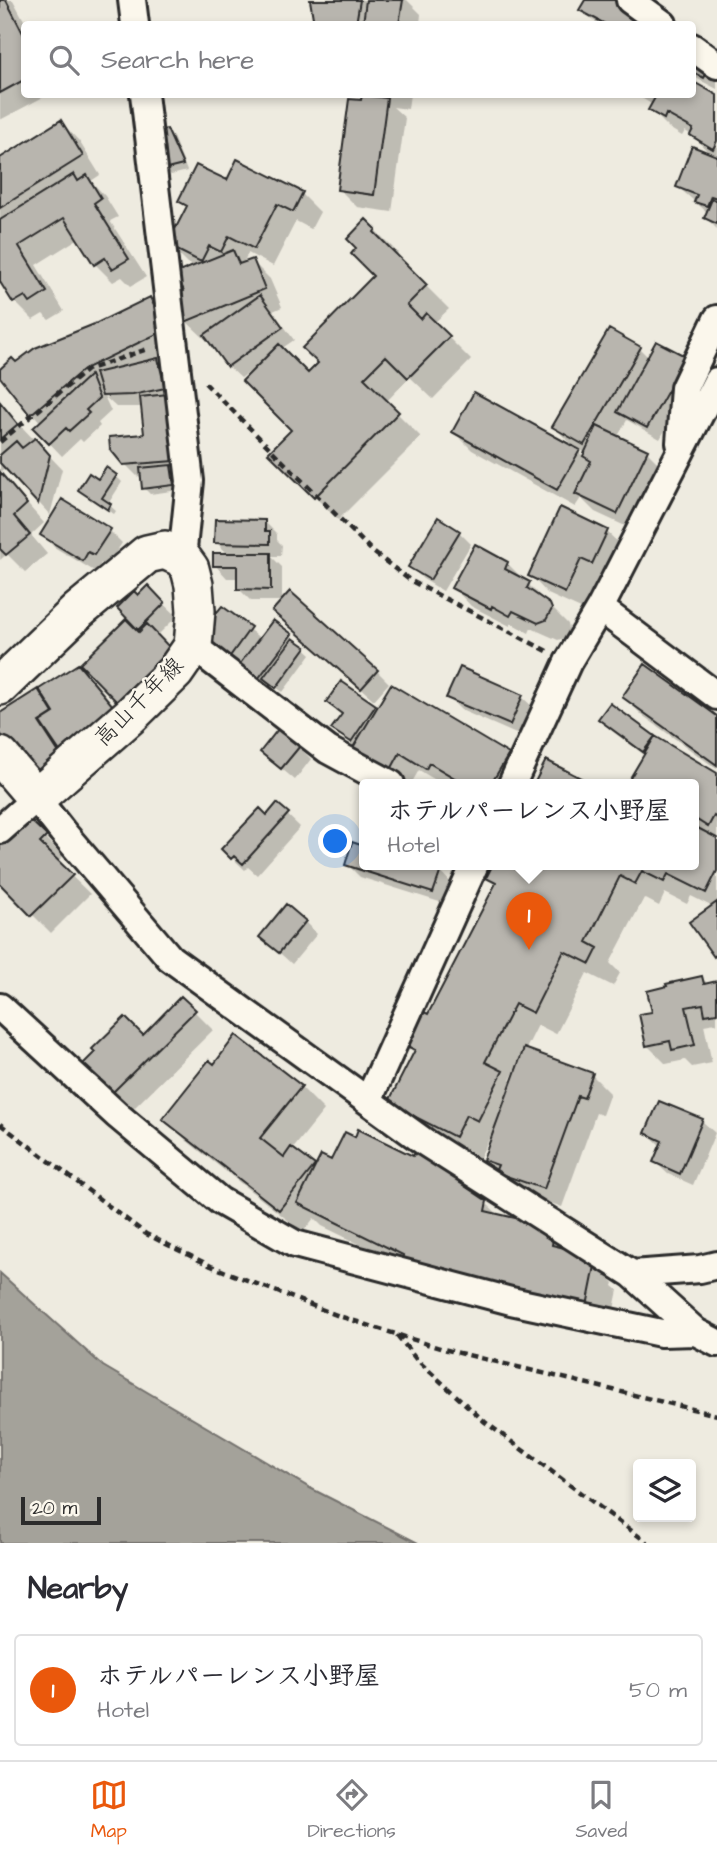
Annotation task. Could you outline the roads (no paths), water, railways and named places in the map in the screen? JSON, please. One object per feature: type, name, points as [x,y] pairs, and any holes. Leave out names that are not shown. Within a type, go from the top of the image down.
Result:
[{"type":"main road","points":[[0,686],[78,611],[146,554],[165,550],[182,558]]},
{"type":"main road","name":"高山千年線","points":[[36,798],[131,715],[175,672],[194,646],[194,585],[190,569],[182,558]]},
{"type":"main road","points":[[0,757],[36,798]]},
{"type":"street","points":[[132,0],[135,21]]},
{"type":"street","points":[[630,0],[659,21]]},
{"type":"street","points":[[696,50],[717,65]]},
{"type":"street","points":[[144,98],[190,481],[182,558]]},
{"type":"street","points":[[679,455],[684,388],[717,318]]},
{"type":"street","points":[[514,779],[568,662],[600,608],[717,381]]},
{"type":"street","points":[[600,608],[717,696]]},
{"type":"street","points":[[194,646],[328,750],[382,779]]},
{"type":"street","points":[[0,830],[36,798],[170,958],[426,1143],[632,1274],[706,1338]]},
{"type":"street","points":[[368,1101],[472,870]]},
{"type":"street","points":[[0,1007],[117,1115],[220,1201],[295,1244],[511,1301],[661,1333],[706,1338]]},
{"type":"street","points":[[632,1274],[700,1269],[717,1265]]},
{"type":"place","name":"ホテルパーレンス小野屋","points":[[529,950]]}]
